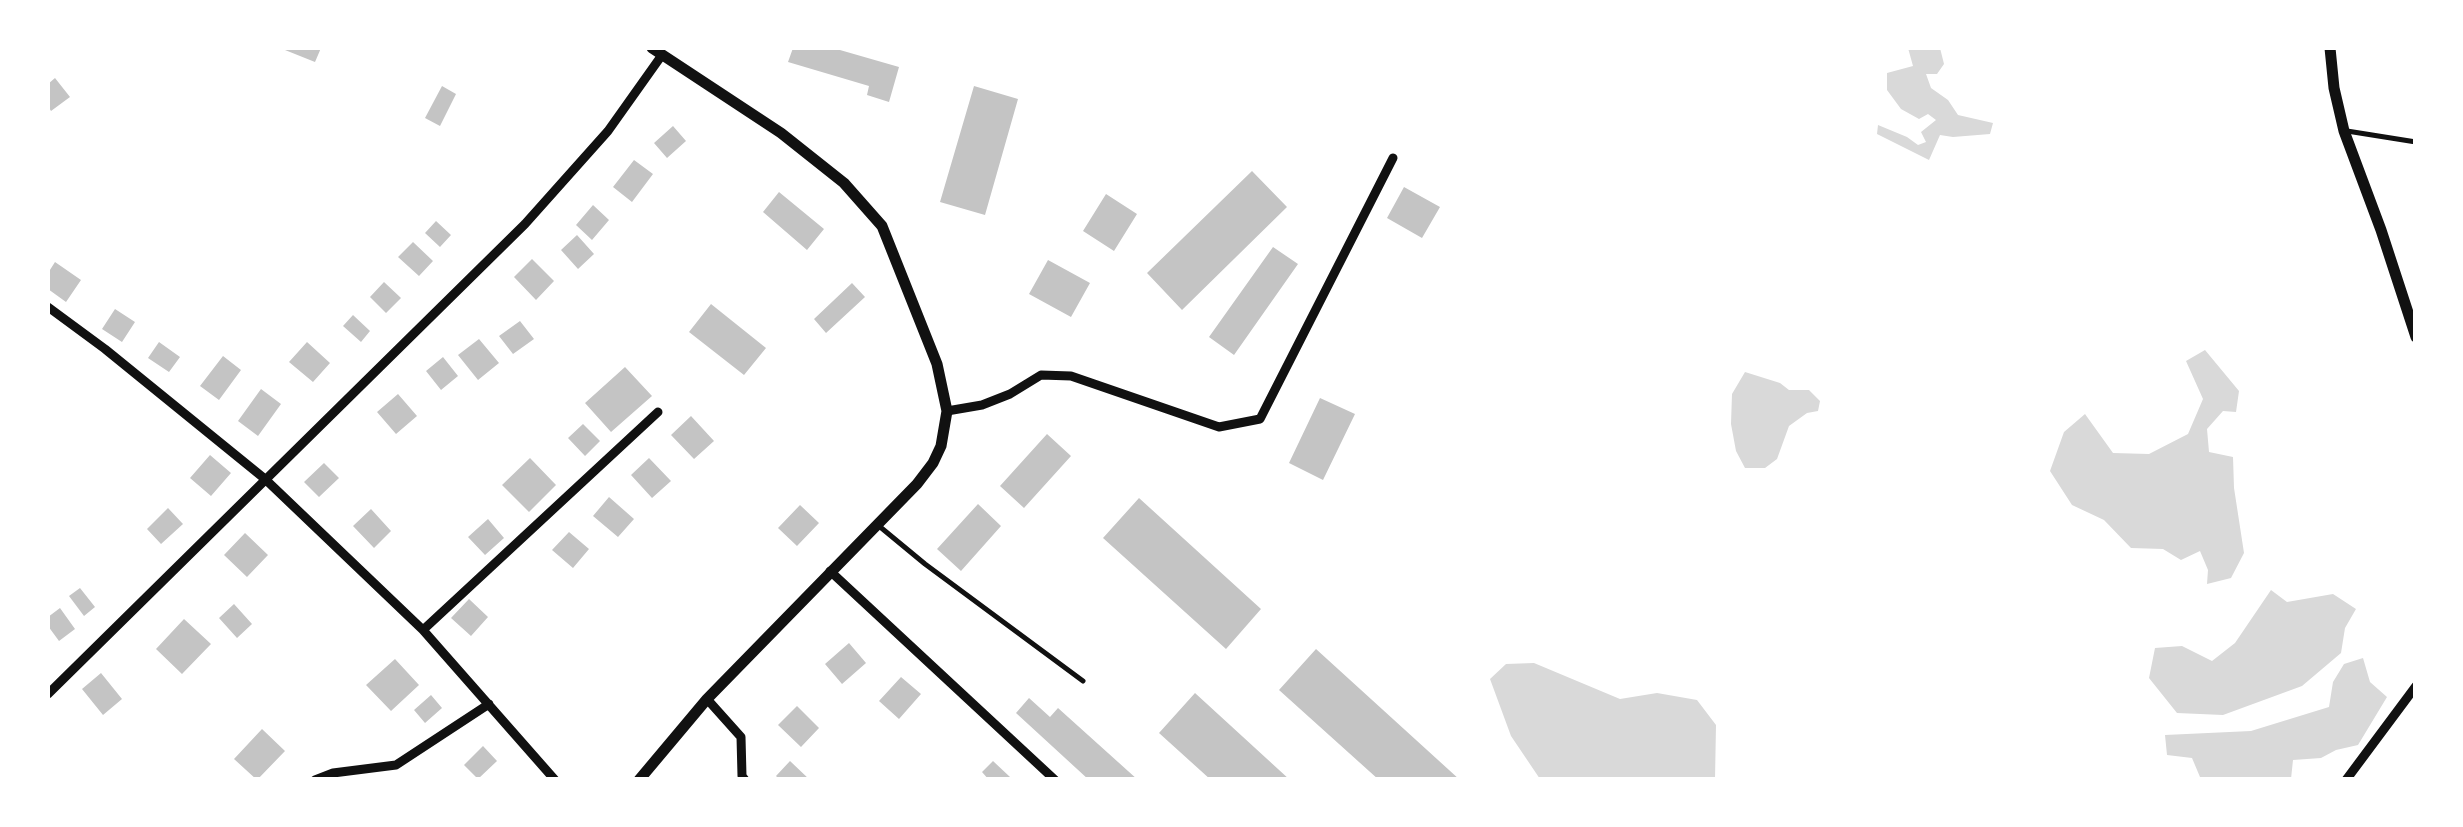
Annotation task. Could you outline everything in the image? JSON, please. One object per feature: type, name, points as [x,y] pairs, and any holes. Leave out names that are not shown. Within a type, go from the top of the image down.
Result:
[{"type":"street","points":[[2330,48],[2344,131],[2416,337]]},
{"type":"street","points":[[48,694],[525,224],[608,130],[657,51],[781,133],[844,183],[882,226],[937,364],[946,411],[941,446],[918,484],[707,699],[639,780]]},
{"type":"street","points":[[946,411],[982,405],[1041,375],[1072,376],[1219,427],[1260,419],[1394,158]]},
{"type":"street","points":[[48,307],[265,478],[422,630],[555,780]]},
{"type":"street","points":[[422,630],[658,412]]},
{"type":"street","points":[[830,571],[1055,780]]},
{"type":"street","points":[[2346,780],[2416,686]]},
{"type":"street","points":[[707,699],[741,737],[745,780]]},
{"type":"street","points":[[315,780],[333,773],[396,764],[489,704]]},
{"type":"lane","points":[[2344,131],[2416,142]]},
{"type":"lane","points":[[879,526],[1083,682]]},
{"type":"shaded area","points":[[1908,48],[1940,48],[1944,64],[1937,74],[1926,74],[1931,88],[1948,100],[1958,115],[1993,123],[1990,134],[1940,135],[1929,160],[1877,134],[1878,125],[1918,145],[1926,142],[1921,132],[1936,120],[1928,114],[1919,119],[1901,109],[1887,90],[1887,73],[1913,66]]},
{"type":"shaded area","points":[[2205,350],[2239,391],[2236,412],[2223,411],[2207,429],[2209,452],[2233,457],[2244,553],[2231,578],[2207,584],[2208,570],[2200,551],[2181,560],[2163,549],[2131,548],[2104,520],[2072,505],[2050,471],[2064,432],[2085,414],[2113,453],[2149,454],[2188,434],[2203,399],[2186,361]]},
{"type":"shaded area","points":[[1745,372],[1780,383],[1789,390],[1809,390],[1820,401],[1818,411],[1807,413],[1789,426],[1777,459],[1765,468],[1745,468],[1736,451],[1731,424],[1732,394]]},
{"type":"shaded area","points":[[2271,590],[2287,602],[2333,594],[2356,609],[2345,628],[2341,653],[2302,686],[2223,715],[2177,713],[2149,678],[2155,648],[2182,646],[2212,661],[2235,643]]},
{"type":"shaded area","points":[[2363,658],[2370,682],[2387,697],[2358,745],[2321,758],[2293,760],[2291,779],[2199,779],[2192,758],[2167,755],[2165,735],[2251,731],[2329,707],[2333,682],[2344,664]]},
{"type":"shaded area","points":[[1534,663],[1620,699],[1657,693],[1697,700],[1716,725],[1715,779],[1540,779],[1511,736],[1490,679],[1506,664]]},
{"type":"building","points":[[280,48],[321,48],[315,62]]},
{"type":"building","points":[[793,48],[833,48],[899,67],[889,102],[867,95],[869,86],[788,62]]},
{"type":"building","points":[[55,78],[70,97],[51,111],[48,84]]},
{"type":"building","points":[[442,86],[456,94],[440,126],[425,118]]},
{"type":"building","points":[[974,86],[1018,99],[985,215],[940,202]]},
{"type":"building","points":[[673,126],[686,141],[667,158],[654,143]]},
{"type":"building","points":[[634,160],[653,174],[632,202],[613,187]]},
{"type":"building","points":[[1252,171],[1287,207],[1182,310],[1147,273]]},
{"type":"building","points":[[1404,187],[1440,207],[1422,238],[1387,218]]},
{"type":"building","points":[[779,192],[824,229],[807,250],[763,212]]},
{"type":"building","points":[[1106,194],[1137,214],[1114,251],[1083,231]]},
{"type":"building","points":[[593,205],[609,220],[592,240],[576,225]]},
{"type":"building","points":[[436,221],[451,235],[440,247],[425,233]]},
{"type":"building","points":[[577,235],[594,254],[578,269],[561,250]]},
{"type":"building","points":[[413,242],[433,261],[419,276],[398,257]]},
{"type":"building","points":[[1273,247],[1298,264],[1234,355],[1209,337]]},
{"type":"building","points":[[532,259],[554,281],[536,300],[514,277]]},
{"type":"building","points":[[1048,260],[1090,283],[1071,317],[1029,294]]},
{"type":"building","points":[[55,262],[81,280],[66,302],[48,289],[48,273]]},
{"type":"building","points":[[384,282],[401,298],[386,313],[370,297]]},
{"type":"building","points":[[852,283],[865,297],[826,333],[814,319]]},
{"type":"building","points":[[711,304],[766,348],[744,375],[689,332]]},
{"type":"building","points":[[115,309],[135,322],[122,342],[102,329]]},
{"type":"building","points":[[353,315],[370,331],[361,342],[343,326]]},
{"type":"building","points":[[520,321],[534,339],[513,354],[499,336]]},
{"type":"building","points":[[479,339],[499,363],[478,380],[458,355]]},
{"type":"building","points":[[159,342],[180,357],[169,372],[148,358]]},
{"type":"building","points":[[307,342],[330,363],[313,382],[289,362]]},
{"type":"building","points":[[223,356],[241,370],[219,400],[200,386]]},
{"type":"building","points":[[443,357],[458,376],[441,390],[426,371]]},
{"type":"building","points":[[625,367],[652,396],[611,432],[585,403]]},
{"type":"building","points":[[261,389],[281,404],[258,436],[238,421]]},
{"type":"building","points":[[398,394],[417,416],[396,434],[377,412]]},
{"type":"building","points":[[1320,398],[1355,414],[1323,480],[1289,463]]},
{"type":"building","points":[[691,416],[714,441],[694,459],[671,435]]},
{"type":"building","points":[[583,424],[600,441],[585,456],[568,438]]},
{"type":"building","points":[[1047,434],[1071,456],[1024,508],[1000,486]]},
{"type":"building","points":[[210,455],[231,473],[211,496],[190,478]]},
{"type":"building","points":[[530,458],[556,485],[529,512],[502,485]]},
{"type":"building","points":[[649,458],[671,481],[652,498],[631,475]]},
{"type":"building","points":[[324,463],[339,478],[319,497],[304,482]]},
{"type":"building","points":[[609,497],[634,519],[618,537],[593,516]]},
{"type":"building","points":[[1139,498],[1261,609],[1226,649],[1103,538]]},
{"type":"building","points":[[978,504],[1001,526],[961,571],[937,549]]},
{"type":"building","points":[[800,505],[819,523],[797,546],[778,528]]},
{"type":"building","points":[[168,508],[183,524],[161,544],[147,529]]},
{"type":"building","points":[[371,509],[391,531],[374,548],[353,526]]},
{"type":"building","points":[[488,519],[504,538],[485,555],[468,537]]},
{"type":"building","points":[[569,532],[589,549],[573,568],[552,550]]},
{"type":"building","points":[[245,533],[268,555],[247,577],[224,555]]},
{"type":"building","points":[[80,588],[95,607],[84,616],[69,596]]},
{"type":"building","points":[[469,599],[488,617],[471,636],[451,618]]},
{"type":"building","points":[[234,604],[252,624],[237,638],[219,618]]},
{"type":"building","points":[[60,608],[75,629],[59,641],[48,626],[48,617]]},
{"type":"building","points":[[184,619],[211,644],[182,674],[156,649]]},
{"type":"building","points":[[849,643],[866,663],[842,684],[825,664]]},
{"type":"building","points":[[1316,649],[1460,780],[1379,780],[1279,690]]},
{"type":"building","points":[[395,659],[419,685],[391,711],[366,685]]},
{"type":"building","points":[[101,673],[122,699],[103,715],[82,689]]},
{"type":"building","points":[[901,677],[921,694],[899,719],[879,701]]},
{"type":"building","points":[[1195,693],[1290,780],[1211,780],[1159,733]]},
{"type":"building","points":[[431,695],[442,708],[425,723],[414,710]]},
{"type":"building","points":[[1029,698],[1050,717],[1058,708],[1138,780],[1089,780],[1016,713]]},
{"type":"building","points":[[797,706],[819,728],[801,747],[778,725]]},
{"type":"building","points":[[262,729],[285,751],[257,780],[234,759]]},
{"type":"building","points":[[483,746],[497,761],[478,779],[464,765]]},
{"type":"building","points":[[790,761],[810,780],[780,780],[776,776]]},
{"type":"building","points":[[993,761],[1010,777],[1007,780],[989,780],[982,772]]}]
